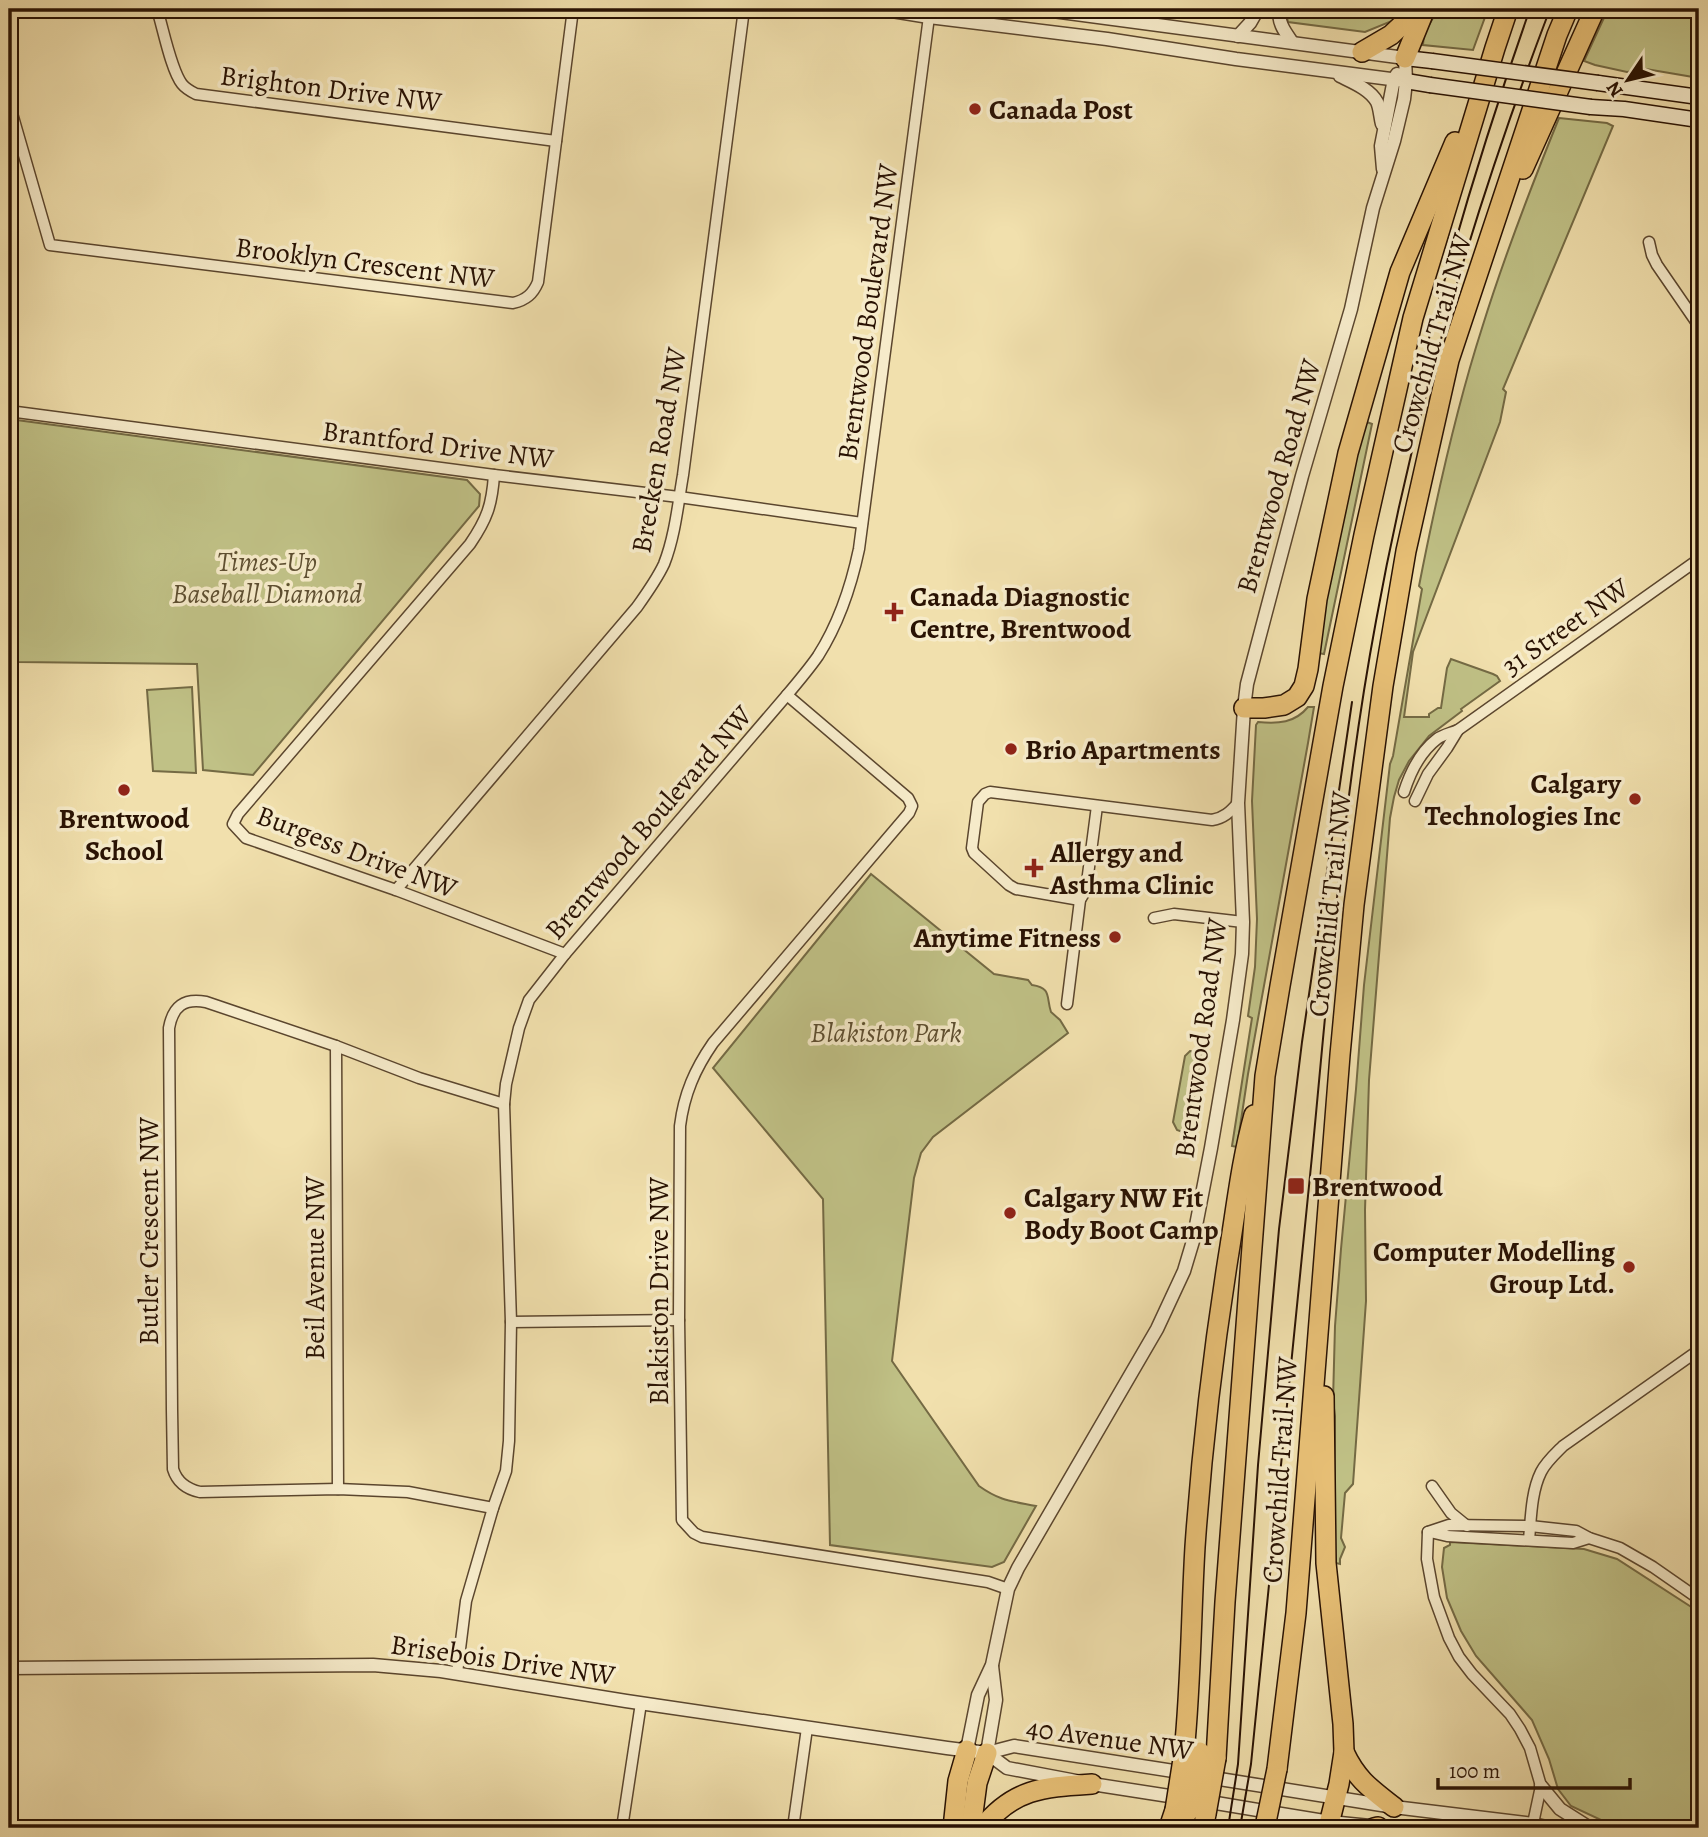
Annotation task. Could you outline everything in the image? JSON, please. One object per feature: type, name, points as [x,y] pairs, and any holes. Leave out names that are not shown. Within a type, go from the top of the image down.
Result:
[{"type":"highway","points":[[1362,52],[1391,35],[1419,9]]},
{"type":"highway","points":[[1405,58],[1425,9]]},
{"type":"highway","name":"Crowchild Trail NW","points":[[1187,1820],[1200,1755],[1220,1702],[1226,1589],[1265,1076],[1296,889],[1333,686],[1413,318],[1508,9]]},
{"type":"highway","name":"Crowchild Trail NW","points":[[1265,1825],[1277,1769],[1296,1614],[1354,905],[1383,686],[1406,551],[1449,360],[1568,9]]},
{"type":"highway","points":[[1503,199],[1527,164],[1595,9]]},
{"type":"highway","points":[[1244,708],[1284,705],[1297,697],[1304,686],[1317,599],[1348,453],[1400,272],[1494,48]]},
{"type":"highway","points":[[1187,1820],[1200,1755],[1188,1717],[1195,1546],[1208,1402],[1246,1144],[1265,1076]]},
{"type":"highway","points":[[1316,1358],[1324,1384],[1326,1563],[1344,1752],[1329,1825]]},
{"type":"highway","points":[[953,1828],[958,1781],[967,1750]]},
{"type":"highway","points":[[1344,1752],[1360,1779],[1394,1807]]},
{"type":"highway","points":[[971,1828],[977,1783],[987,1753]]},
{"type":"highway","points":[[982,1828],[999,1809],[1026,1794],[1054,1786],[1092,1784]]},
{"type":"main road","points":[[1405,58],[1699,97]]},
{"type":"main road","points":[[1400,80],[1699,120]]},
{"type":"street","name":"Brighton Drive NW","points":[[157,9],[176,74],[188,91],[196,94],[556,141]]},
{"type":"street","name":"Brooklyn Crescent NW","points":[[9,103],[50,245],[513,303],[526,298],[535,290],[538,282],[573,9]]},
{"type":"street","name":"Brecken Road NW","points":[[396,890],[637,607],[664,563],[679,497],[744,9]]},
{"type":"street","points":[[880,9],[929,13],[1236,59],[1400,80]]},
{"type":"street","points":[[1038,9],[1405,58]]},
{"type":"street","points":[[1238,36],[1258,9]]},
{"type":"street","points":[[1280,9],[1282,27],[1292,42]]},
{"type":"street","name":"Brentwood Boulevard NW","points":[[457,1674],[466,1601],[506,1471],[509,1441],[511,1322],[504,1104],[519,1028],[529,1000],[565,954],[788,695],[834,629],[854,575],[859,549],[929,13]]},
{"type":"street","name":"Brentwood Road NW","points":[[1383,175],[1383,133],[1405,58]]},
{"type":"street","points":[[1330,71],[1359,85],[1372,95],[1378,103],[1383,133]]},
{"type":"street","name":"Brentwood Road NW","points":[[967,1750],[978,1695],[992,1665],[1008,1588],[1157,1329],[1184,1271],[1193,1241],[1212,1148],[1242,954],[1238,803],[1244,708],[1249,675],[1302,476],[1351,309],[1373,208],[1394,141],[1404,99],[1400,80]]},
{"type":"street","points":[[1649,242],[1657,265],[1699,326]]},
{"type":"street","name":"Brantford Drive NW","points":[[9,411],[862,523]]},
{"type":"street","name":"Burgess Drive NW","points":[[494,475],[486,518],[470,544],[238,814],[233,824],[246,838],[396,890],[565,954]]},
{"type":"street","name":"31 Street NW","points":[[1404,792],[1409,776],[1420,757],[1438,738],[1458,730],[1699,559]]},
{"type":"street","name":"Blakiston Drive NW","points":[[788,695],[908,799],[912,806],[909,813],[713,1043],[695,1072],[684,1100],[680,1126],[679,1320],[682,1520],[694,1533],[702,1537],[988,1582],[1008,1588]]},
{"type":"street","name":"31 Street NW","points":[[1415,801],[1428,774],[1458,730]]},
{"type":"street","points":[[1080,900],[1016,889],[976,857],[972,848],[978,802],[985,794],[990,792],[1212,820],[1227,815],[1238,803]]},
{"type":"street","points":[[1067,1004],[1080,900],[1086,890],[1097,806]]},
{"type":"street","points":[[1154,918],[1174,914],[1243,922]]},
{"type":"street","name":"Butler Crescent NW","points":[[493,1508],[408,1492],[338,1489],[200,1492],[184,1487],[174,1474],[171,1017],[186,1002],[206,1002],[336,1046],[419,1078],[504,1104]]},
{"type":"street","name":"Beil Avenue NW","points":[[336,1046],[338,1489]]},
{"type":"street","points":[[511,1322],[679,1320]]},
{"type":"street","points":[[1529,1541],[1533,1500],[1540,1474],[1550,1458],[1699,1350]]},
{"type":"street","points":[[1432,1486],[1451,1514],[1467,1526]]},
{"type":"street","points":[[1428,1532],[1446,1525],[1530,1526],[1576,1531],[1620,1548],[1699,1599]]},
{"type":"street","points":[[1428,1532],[1447,1536],[1573,1543],[1589,1538]]},
{"type":"street","points":[[1428,1532],[1427,1559],[1434,1597],[1459,1657],[1520,1728],[1530,1748],[1541,1786],[1560,1809],[1590,1828]]},
{"type":"street","name":"Brisebois Drive NW","points":[[9,1668],[373,1665],[457,1674],[987,1753]]},
{"type":"street","name":"Brentwood Road NW","points":[[987,1753],[996,1700],[992,1665]]},
{"type":"street","points":[[622,1828],[641,1703]]},
{"type":"street","points":[[793,1828],[807,1728]]},
{"type":"street","name":"40 Avenue NW","points":[[987,1753],[1014,1746],[1394,1807],[1551,1828]]},
{"type":"street","name":"40 Avenue NW","points":[[987,1753],[1007,1768],[1329,1825],[1381,1828]]},
{"type":"street","points":[[1532,1826],[1541,1786]]},
{"type":"green space","points":[[1287,9],[1401,9],[1392,21],[1365,32],[1288,22]]},
{"type":"green space","points":[[1438,9],[1488,9],[1473,50],[1423,45],[1424,34]]},
{"type":"green space","points":[[1608,9],[1699,9],[1699,78],[1646,69],[1627,72],[1584,61]]},
{"type":"green space","points":[[1559,118],[1613,126],[1503,389],[1506,392],[1500,422],[1413,652],[1404,717],[1429,717],[1429,714],[1441,708],[1447,668],[1451,659],[1493,674],[1500,681],[1429,736],[1409,761],[1399,780],[1390,818],[1369,1080],[1365,1210],[1366,1301],[1353,1484],[1345,1493],[1341,1538],[1345,1547],[1340,1564],[1336,1563],[1334,1548],[1335,1326],[1364,985],[1390,764],[1422,589],[1419,586],[1455,424],[1499,275]]},
{"type":"green space","name":"Times-Up Baseball Diamond","points":[[9,419],[467,480],[480,494],[479,506],[253,775],[203,770],[197,664],[18,662],[9,630]]},
{"type":"green space","points":[[1364,421],[1372,424],[1324,654],[1318,653],[1327,582]]},
{"type":"green space","points":[[192,687],[196,773],[153,771],[147,690]]},
{"type":"green space","points":[[1308,707],[1314,707],[1237,1147],[1232,1146],[1252,1018],[1248,1016],[1255,967],[1257,919],[1252,801],[1256,725],[1258,722],[1292,719]]},
{"type":"green space","name":"Blakiston Park","points":[[871,874],[994,974],[1028,980],[1032,985],[1043,988],[1051,1012],[1068,1033],[933,1137],[921,1153],[914,1178],[892,1361],[979,1486],[1000,1498],[1036,1506],[1004,1562],[992,1567],[830,1545],[823,1199],[713,1068]]},
{"type":"green space","points":[[1190,1051],[1202,1054],[1197,1080],[1192,1079],[1189,1096],[1194,1097],[1188,1134],[1177,1130],[1173,1122],[1185,1056]]},
{"type":"green space","points":[[1450,1542],[1584,1549],[1617,1559],[1699,1612],[1699,1821],[1693,1828],[1618,1828],[1571,1806],[1558,1789],[1549,1759],[1532,1720],[1476,1656],[1461,1631],[1447,1598],[1442,1567],[1444,1548],[1450,1545]]},
{"type":"tram line","points":[[1412,407],[1466,206],[1530,9]]},
{"type":"tram line","points":[[1240,1828],[1251,1764],[1338,888],[1364,688],[1391,543],[1449,311],[1496,159],[1550,9]]},
{"type":"tram line","points":[[1228,1828],[1238,1764],[1258,1465],[1279,1229],[1302,1042],[1352,702]]},
{"type":"place","name":"Canada Post","points":[[975,109]]},
{"type":"place","name":"Canada Diagnostic Centre, Brentwood","points":[[894,612]]},
{"type":"place","name":"Brio Apartments","points":[[1011,749]]},
{"type":"place","name":"Brentwood School","points":[[124,790]]},
{"type":"place","name":"Calgary Technologies Inc","points":[[1635,799]]},
{"type":"place","name":"Allergy and Asthma Clinic","points":[[1034,868]]},
{"type":"place","name":"Anytime Fitness","points":[[1115,937]]},
{"type":"place","name":"Brentwood","points":[[1296,1186]]},
{"type":"place","name":"Calgary NW Fit Body Boot Camp","points":[[1010,1213]]},
{"type":"place","name":"Computer Modelling Group Ltd.","points":[[1629,1267]]}]
